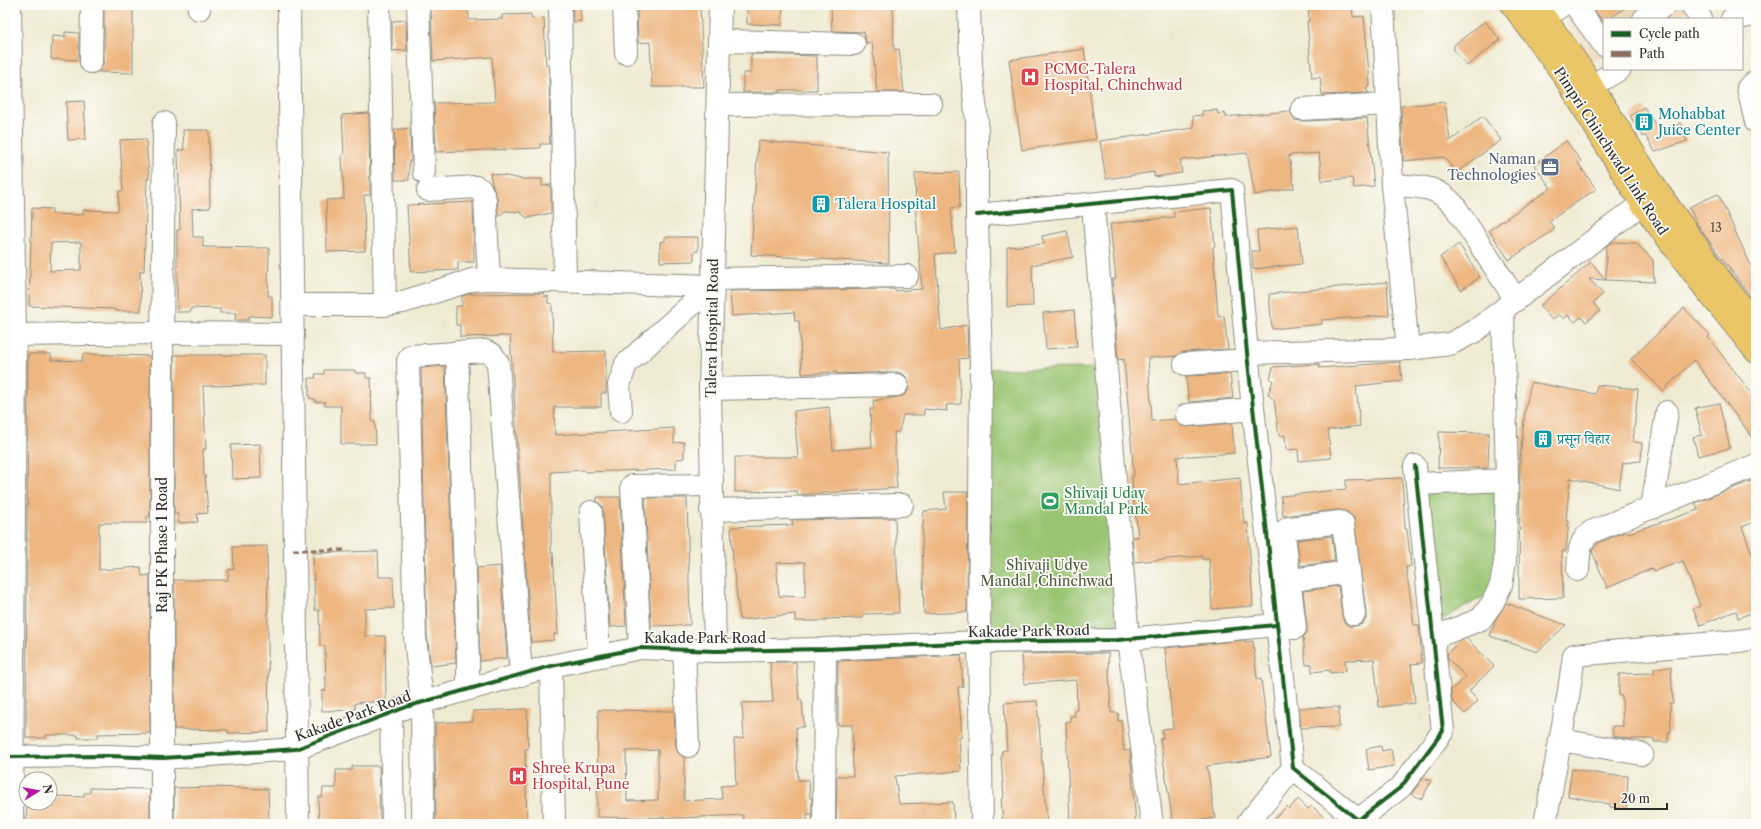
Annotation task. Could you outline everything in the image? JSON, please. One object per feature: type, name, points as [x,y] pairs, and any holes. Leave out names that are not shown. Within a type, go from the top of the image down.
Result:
[{"type":"main road","name":"Pimpri Chinchwad Link Road","points":[[1512,5],[1584,90]]},
{"type":"main road","name":"Pimpri Chinchwad Link Road","points":[[1541,11],[1584,90],[1706,290],[1756,352]]},
{"type":"main road","name":"Pimpri Chinchwad Link Road","points":[[1650,197],[1721,280],[1756,324]]},
{"type":"street","points":[[10,5],[8,42],[15,335],[9,757],[12,824]]},
{"type":"street","points":[[91,62],[92,5]]},
{"type":"street","points":[[289,5],[298,824]]},
{"type":"street","points":[[379,5],[385,305]]},
{"type":"street","points":[[418,5],[426,181],[476,187],[481,190],[485,199],[489,274]]},
{"type":"street","points":[[560,5],[565,281]]},
{"type":"street","points":[[624,5],[626,53]]},
{"type":"street","name":"Talera Hospital Road","points":[[715,651],[710,389],[720,5]]},
{"type":"street","points":[[969,5],[971,66],[977,121],[977,215],[981,369],[979,642],[982,824]]},
{"type":"street","points":[[1383,5],[1392,185],[1408,348]]},
{"type":"street","points":[[1541,11],[1562,5]]},
{"type":"street","points":[[1575,5],[1603,44]]},
{"type":"street","points":[[1646,18],[1665,5]]},
{"type":"street","points":[[1692,5],[1700,18]]},
{"type":"street","points":[[1740,18],[1756,16]]},
{"type":"street","points":[[720,41],[854,44]]},
{"type":"street","points":[[1584,90],[1618,70]]},
{"type":"street","points":[[1756,81],[1748,88],[1756,122]]},
{"type":"street","points":[[718,105],[931,104]]},
{"type":"street","points":[[1302,109],[1388,104]]},
{"type":"street","name":"Raj PK Phase 1 Road","points":[[162,824],[164,123]]},
{"type":"street","points":[[1392,185],[1425,188],[1443,194],[1454,206],[1510,306],[1505,562],[1501,585],[1493,602],[1481,619],[1433,638]]},
{"type":"street","points":[[977,215],[1093,205],[1232,190],[1253,409],[1281,582],[1286,626],[1293,768],[1247,824]]},
{"type":"street","points":[[1185,364],[1247,357],[1408,348],[1450,344],[1475,331],[1510,306],[1650,197]]},
{"type":"street","points":[[1093,205],[1128,639],[1152,824]]},
{"type":"street","points":[[464,269],[489,274],[565,281],[712,282],[907,276]]},
{"type":"street","points":[[292,305],[385,305],[403,302],[489,274]]},
{"type":"street","points":[[621,410],[618,385],[626,364],[712,282]]},
{"type":"street","points":[[15,335],[163,333],[293,334]]},
{"type":"street","points":[[457,352],[468,689]]},
{"type":"street","points":[[423,816],[422,702],[415,637],[408,361],[411,356],[416,354],[490,352],[498,363],[521,676]]},
{"type":"street","points":[[710,389],[897,385]]},
{"type":"street","points":[[1187,415],[1253,409]]},
{"type":"street","points":[[1652,508],[1667,412]]},
{"type":"street","points":[[1578,570],[1580,546],[1585,536],[1591,532],[1756,466]]},
{"type":"street","points":[[1293,768],[1357,822],[1401,787],[1443,731],[1416,475],[1507,480]]},
{"type":"street","points":[[640,648],[632,486],[711,485]]},
{"type":"street","points":[[712,510],[902,505]]},
{"type":"street","points":[[591,512],[599,656]]},
{"type":"street","points":[[1281,582],[1285,530],[1289,528],[1340,522],[1344,527],[1354,614]]},
{"type":"street","points":[[1281,582],[1349,572]]},
{"type":"street","name":"Kakade Park Road","points":[[9,757],[108,756],[163,758],[296,749],[422,702],[521,676],[551,666],[640,648],[684,648],[715,651],[824,649],[979,642],[1128,639],[1286,626]]},
{"type":"street","points":[[1545,824],[1574,655],[1739,641],[1756,638]]},
{"type":"street","points":[[684,648],[688,746]]},
{"type":"street","points":[[824,649],[824,824]]},
{"type":"street","points":[[551,666],[554,824]]},
{"type":"street","points":[[391,713],[393,824]]},
{"type":"street","points":[[1560,740],[1642,754]]},
{"type":"shaded area","points":[[1553,5],[1700,5],[1675,18],[1603,18],[1603,56],[1592,62]]},
{"type":"shaded area","points":[[580,819],[729,820],[729,824],[580,824]]},
{"type":"green space","name":"Shivaji Udye Mandal ,Chinchwad","points":[[1106,368],[1118,640],[979,642],[981,369]]},
{"type":"green space","points":[[1422,477],[1496,486],[1499,505],[1493,591],[1436,623]]},
{"type":"building","points":[[104,5],[133,5],[133,73],[99,72],[104,62]]},
{"type":"building","points":[[431,5],[468,5],[469,20],[502,19],[502,15],[531,14],[531,19],[544,18],[546,65],[549,65],[550,144],[540,144],[540,148],[436,152],[434,103],[495,102],[492,57],[433,61]]},
{"type":"building","points":[[572,5],[580,5],[581,21],[573,22]]},
{"type":"building","points":[[637,5],[700,5],[704,87],[652,87],[650,42],[638,43]]},
{"type":"building","points":[[747,5],[783,5],[782,25],[747,24]]},
{"type":"building","points":[[831,5],[893,5],[894,50],[899,49],[904,92],[877,92],[872,42],[866,43],[864,32],[832,31]]},
{"type":"building","points":[[1308,5],[1352,5],[1353,17],[1364,16],[1370,85],[1366,89],[1369,93],[1322,95],[1320,77],[1312,78],[1307,21],[1309,21]]},
{"type":"building","points":[[1590,5],[1629,5],[1610,18],[1603,18],[1603,22]]},
{"type":"building","points":[[406,20],[407,50],[392,51],[392,21]]},
{"type":"building","points":[[1485,21],[1500,40],[1467,66],[1454,50],[1454,45]]},
{"type":"building","points":[[65,32],[79,33],[79,60],[51,59],[52,36],[65,37]]},
{"type":"building","points":[[1084,49],[1096,139],[1022,150],[1009,60]]},
{"type":"building","points":[[751,54],[817,56],[817,90],[743,92],[743,73],[751,73]]},
{"type":"building","points":[[84,101],[86,139],[68,140],[66,102]]},
{"type":"building","points":[[1445,102],[1450,141],[1483,116],[1501,140],[1456,173],[1444,157],[1403,161],[1401,106]]},
{"type":"building","points":[[1644,107],[1659,130],[1681,123],[1687,141],[1655,152],[1645,135],[1643,137],[1630,116]]},
{"type":"building","points":[[1217,110],[1218,114],[1225,113],[1226,117],[1290,111],[1294,120],[1303,121],[1367,118],[1374,186],[1354,188],[1352,178],[1322,181],[1319,153],[1289,155],[1294,188],[1255,195],[1247,153],[1180,160],[1182,173],[1154,177],[1154,172],[1106,179],[1100,141],[1194,128],[1193,116],[1202,115],[1202,111]]},
{"type":"building","points":[[369,113],[370,195],[364,195],[365,251],[327,252],[326,200],[344,199],[342,115]]},
{"type":"building","points":[[410,128],[411,161],[409,161],[409,180],[395,180],[394,130]]},
{"type":"building","points":[[183,130],[209,130],[210,208],[192,209],[193,237],[203,237],[203,247],[269,248],[268,296],[272,296],[272,317],[249,316],[249,320],[235,320],[236,313],[220,313],[220,309],[191,308],[191,312],[177,312],[177,230],[180,230],[178,150],[184,150]]},
{"type":"building","points":[[146,139],[149,179],[147,179],[144,271],[140,271],[141,311],[29,306],[32,208],[52,209],[52,214],[83,215],[83,210],[118,211],[119,191],[123,191],[120,140]],"holes":[[[81,242],[81,270],[50,271],[51,243]]]},
{"type":"building","name":"Talera Hospital","points":[[758,141],[888,152],[889,263],[751,255]]},
{"type":"building","points":[[1566,141],[1581,161],[1578,163],[1596,189],[1549,221],[1555,229],[1509,260],[1489,230],[1551,188],[1534,165]]},
{"type":"building","points":[[959,172],[960,207],[951,208],[955,252],[935,254],[941,330],[967,325],[968,358],[959,359],[961,404],[946,405],[947,411],[924,409],[924,415],[903,415],[899,432],[894,432],[897,488],[798,495],[797,491],[735,492],[735,457],[798,457],[794,411],[829,407],[833,450],[872,447],[870,409],[874,409],[873,401],[903,396],[908,391],[909,384],[908,379],[903,374],[897,372],[837,374],[837,372],[802,374],[799,321],[795,321],[794,312],[732,316],[730,291],[895,289],[895,291],[922,289],[916,214],[915,173]]},
{"type":"building","points":[[490,173],[522,179],[542,179],[542,186],[551,185],[551,213],[527,218],[520,212],[505,211],[498,217],[497,198]]},
{"type":"building","points":[[1718,194],[1752,268],[1756,266],[1756,304],[1698,226],[1689,207]]},
{"type":"building","points":[[473,202],[474,262],[458,262],[458,270],[411,272],[407,205]]},
{"type":"building","points":[[1211,208],[1215,246],[1213,247],[1218,317],[1224,316],[1228,349],[1184,352],[1176,356],[1148,358],[1152,421],[1176,419],[1181,426],[1188,427],[1232,423],[1234,453],[1177,457],[1179,484],[1240,478],[1244,524],[1248,523],[1253,606],[1212,609],[1209,559],[1202,559],[1202,556],[1134,562],[1132,537],[1138,537],[1134,510],[1132,476],[1134,476],[1124,359],[1118,360],[1112,279],[1116,279],[1110,224],[1174,217],[1174,212]]},
{"type":"building","points":[[1298,226],[1302,264],[1253,269],[1252,251],[1259,251],[1257,230]]},
{"type":"building","points":[[1067,231],[1073,257],[1032,265],[1033,306],[1007,307],[1007,247],[1044,244],[1042,236]]},
{"type":"building","points":[[665,237],[698,237],[698,251],[694,252],[694,261],[660,262],[660,242],[665,241]]},
{"type":"building","points":[[1612,242],[1636,243],[1653,260],[1654,282],[1606,280],[1606,246]]},
{"type":"building","points":[[1459,244],[1480,277],[1461,290],[1440,257]]},
{"type":"building","points":[[1591,262],[1606,280],[1589,279],[1603,294],[1593,303],[1600,311],[1586,322],[1581,317],[1575,322],[1568,315],[1564,319],[1559,314],[1552,320],[1540,306]]},
{"type":"building","points":[[1387,282],[1389,315],[1322,320],[1322,324],[1272,329],[1269,294]]},
{"type":"building","points":[[544,293],[544,297],[548,296],[548,303],[552,304],[553,352],[606,351],[606,393],[601,393],[601,407],[554,407],[555,435],[674,428],[674,443],[684,442],[684,458],[676,459],[676,469],[585,472],[584,470],[551,472],[551,553],[553,553],[558,634],[554,634],[554,640],[531,642],[510,336],[460,337],[460,325],[456,325],[456,306],[462,306],[462,296],[468,294]]},
{"type":"building","points":[[1684,308],[1710,335],[1708,337],[1756,399],[1756,442],[1694,360],[1663,391],[1631,359]]},
{"type":"building","points":[[1074,310],[1077,347],[1046,349],[1043,313]]},
{"type":"building","points":[[28,354],[51,354],[51,360],[82,361],[83,354],[150,356],[150,516],[147,517],[147,523],[99,523],[99,570],[141,567],[142,576],[150,575],[150,733],[98,734],[98,738],[78,738],[78,735],[46,735],[46,738],[26,738]]},
{"type":"building","points":[[174,355],[265,355],[265,385],[203,386],[206,449],[203,449],[204,475],[208,513],[197,514],[198,522],[178,523],[178,514],[174,514]]},
{"type":"building","points":[[1400,362],[1402,381],[1356,386],[1360,426],[1328,430],[1331,458],[1299,461],[1298,449],[1286,450],[1285,435],[1279,436],[1274,400],[1268,394],[1273,381],[1270,379],[1273,367],[1319,364],[1319,368]]},
{"type":"building","points":[[445,366],[456,663],[431,666],[427,636],[421,368]]},
{"type":"building","points":[[324,370],[355,370],[355,373],[366,373],[366,378],[371,378],[372,422],[375,422],[376,444],[341,444],[341,406],[325,406],[325,402],[315,402],[315,399],[309,398],[309,378],[316,378],[315,374],[324,374]]},
{"type":"building","points":[[1230,374],[1233,398],[1189,402],[1186,376]]},
{"type":"building","points":[[1531,382],[1595,394],[1597,385],[1638,389],[1633,442],[1642,443],[1641,461],[1623,463],[1619,489],[1570,478],[1566,521],[1569,521],[1566,551],[1562,551],[1563,598],[1519,599],[1520,459],[1525,411]]},
{"type":"building","points":[[1719,403],[1730,448],[1698,456],[1693,437],[1702,435],[1695,408]]},
{"type":"building","points":[[1439,432],[1489,433],[1488,468],[1438,468]]},
{"type":"building","points":[[260,444],[261,478],[232,479],[231,445]]},
{"type":"building","points":[[1402,478],[1405,529],[1407,529],[1411,566],[1406,567],[1414,625],[1419,625],[1422,663],[1411,664],[1415,703],[1379,707],[1374,659],[1345,660],[1346,671],[1330,673],[1330,670],[1312,672],[1312,664],[1306,665],[1303,637],[1307,633],[1307,627],[1303,591],[1338,586],[1344,622],[1349,626],[1356,626],[1362,624],[1366,619],[1354,518],[1347,512],[1339,510],[1283,516],[1281,496],[1346,489],[1346,480]]},
{"type":"building","points":[[1756,479],[1756,521],[1742,527],[1756,565],[1756,611],[1738,618],[1736,611],[1700,625],[1693,609],[1700,606],[1683,561],[1654,571],[1653,568],[1607,588],[1592,551],[1598,543],[1627,531],[1628,533],[1698,510],[1695,503]]},
{"type":"building","points":[[944,492],[968,492],[967,612],[924,614],[922,537],[924,511],[946,509]]},
{"type":"building","points":[[597,497],[620,497],[626,626],[610,627],[603,511],[602,506],[597,501]]},
{"type":"building","points":[[645,498],[687,498],[690,625],[651,626]]},
{"type":"building","points":[[895,518],[899,613],[863,614],[863,618],[826,619],[826,621],[795,621],[795,614],[740,620],[733,564],[731,527],[793,525],[792,520]],"holes":[[[805,562],[805,597],[779,596],[776,563]]]},
{"type":"building","points":[[1332,536],[1335,561],[1300,566],[1297,540]]},
{"type":"building","points":[[267,546],[269,732],[228,733],[228,730],[174,729],[174,580],[228,580],[228,570],[234,569],[233,547]]},
{"type":"building","points":[[378,551],[379,577],[393,577],[394,608],[365,609],[365,636],[385,636],[386,701],[355,703],[355,710],[322,711],[322,691],[326,690],[325,646],[320,646],[319,610],[315,610],[313,553]]},
{"type":"building","points":[[500,566],[507,658],[480,661],[477,568]]},
{"type":"building","points":[[1506,603],[1566,625],[1537,652],[1490,636],[1496,619]]},
{"type":"building","points":[[1466,638],[1494,666],[1469,691],[1478,701],[1465,714],[1452,701],[1451,690],[1466,677],[1448,659],[1447,654],[1461,640]]},
{"type":"building","points":[[1245,640],[1245,642],[1253,641],[1257,680],[1261,679],[1271,757],[1207,766],[1215,818],[1173,824],[1160,739],[1163,738],[1162,729],[1173,728],[1165,648]]},
{"type":"building","points":[[1108,653],[1111,713],[1118,713],[1118,721],[1121,720],[1124,751],[1130,750],[1136,824],[1070,824],[1066,722],[1071,722],[1070,716],[1075,716],[1074,711],[1077,710],[1076,680],[1024,684],[1022,654]]},
{"type":"building","points":[[961,655],[963,687],[958,687],[962,737],[959,737],[961,771],[895,776],[899,804],[953,802],[954,824],[836,824],[837,776],[853,776],[852,725],[838,725],[838,661]]},
{"type":"building","points":[[770,662],[796,662],[799,700],[802,700],[804,727],[796,727],[798,780],[809,780],[810,798],[812,798],[812,814],[807,814],[807,824],[743,824],[743,815],[681,818],[597,817],[598,710],[674,711],[676,747],[678,753],[684,757],[684,801],[722,799],[721,786],[736,785],[734,739],[744,738],[742,703],[773,702]],"holes":[[[658,750],[658,800],[627,801],[626,751]]]},
{"type":"building","points":[[1671,667],[1673,703],[1670,703],[1671,732],[1668,732],[1668,742],[1654,742],[1654,739],[1630,739],[1613,736],[1612,726],[1623,726],[1622,696],[1619,696],[1619,674],[1654,673],[1654,668]]},
{"type":"building","points":[[1037,701],[1047,824],[1003,824],[1001,799],[1004,798],[1001,756],[1002,751],[1007,750],[1004,703]]},
{"type":"building","points":[[1339,707],[1339,727],[1301,728],[1299,708]]},
{"type":"building","points":[[527,709],[528,749],[525,749],[527,824],[436,824],[435,723],[473,721],[473,711]]},
{"type":"building","points":[[1381,746],[1382,751],[1391,749],[1394,766],[1369,770],[1366,749]]},
{"type":"building","points":[[352,766],[379,766],[380,824],[319,824],[318,797],[322,797],[323,788],[336,788],[336,770],[352,770]]},
{"type":"building","points":[[1572,769],[1607,775],[1628,776],[1626,809],[1610,807],[1610,804],[1568,796]]},
{"type":"building","points":[[1424,778],[1431,781],[1422,799],[1411,794]]},
{"type":"building","points":[[213,787],[268,789],[269,822],[211,821],[211,824],[174,824],[174,788]]},
{"type":"building","points":[[90,788],[150,789],[150,824],[26,824],[27,811],[58,811],[58,796],[84,797],[84,793],[90,793]]},
{"type":"building","points":[[1298,799],[1308,809],[1312,806],[1331,824],[1270,824],[1287,806],[1289,809]]},
{"type":"marked path","points":[[293,550],[347,550]]},
{"type":"cycle path","points":[[977,215],[1232,190],[1247,353],[1293,768],[1358,820],[1401,787],[1443,731],[1415,466]]},
{"type":"cycle path","points":[[5,757],[108,756],[163,758],[296,749],[409,706],[551,666],[640,648],[715,651],[825,649],[979,642],[1118,640],[1276,625]]},
{"type":"place","name":"PCMC-Talera Hospital, Chinchwad","points":[[1030,77]]},
{"type":"place","name":"Mohabbat Juice Center","points":[[1644,122]]},
{"type":"place","name":"Naman Technologies","points":[[1550,167]]},
{"type":"place","name":"Talera Hospital","points":[[821,204]]},
{"type":"place","name":"प्रसून विहार","points":[[1543,439]]},
{"type":"place","name":"Shivaji Uday Mandal Park","points":[[1050,501]]},
{"type":"place","name":"Shree Krupa Hospital, Pune","points":[[518,776]]}]
